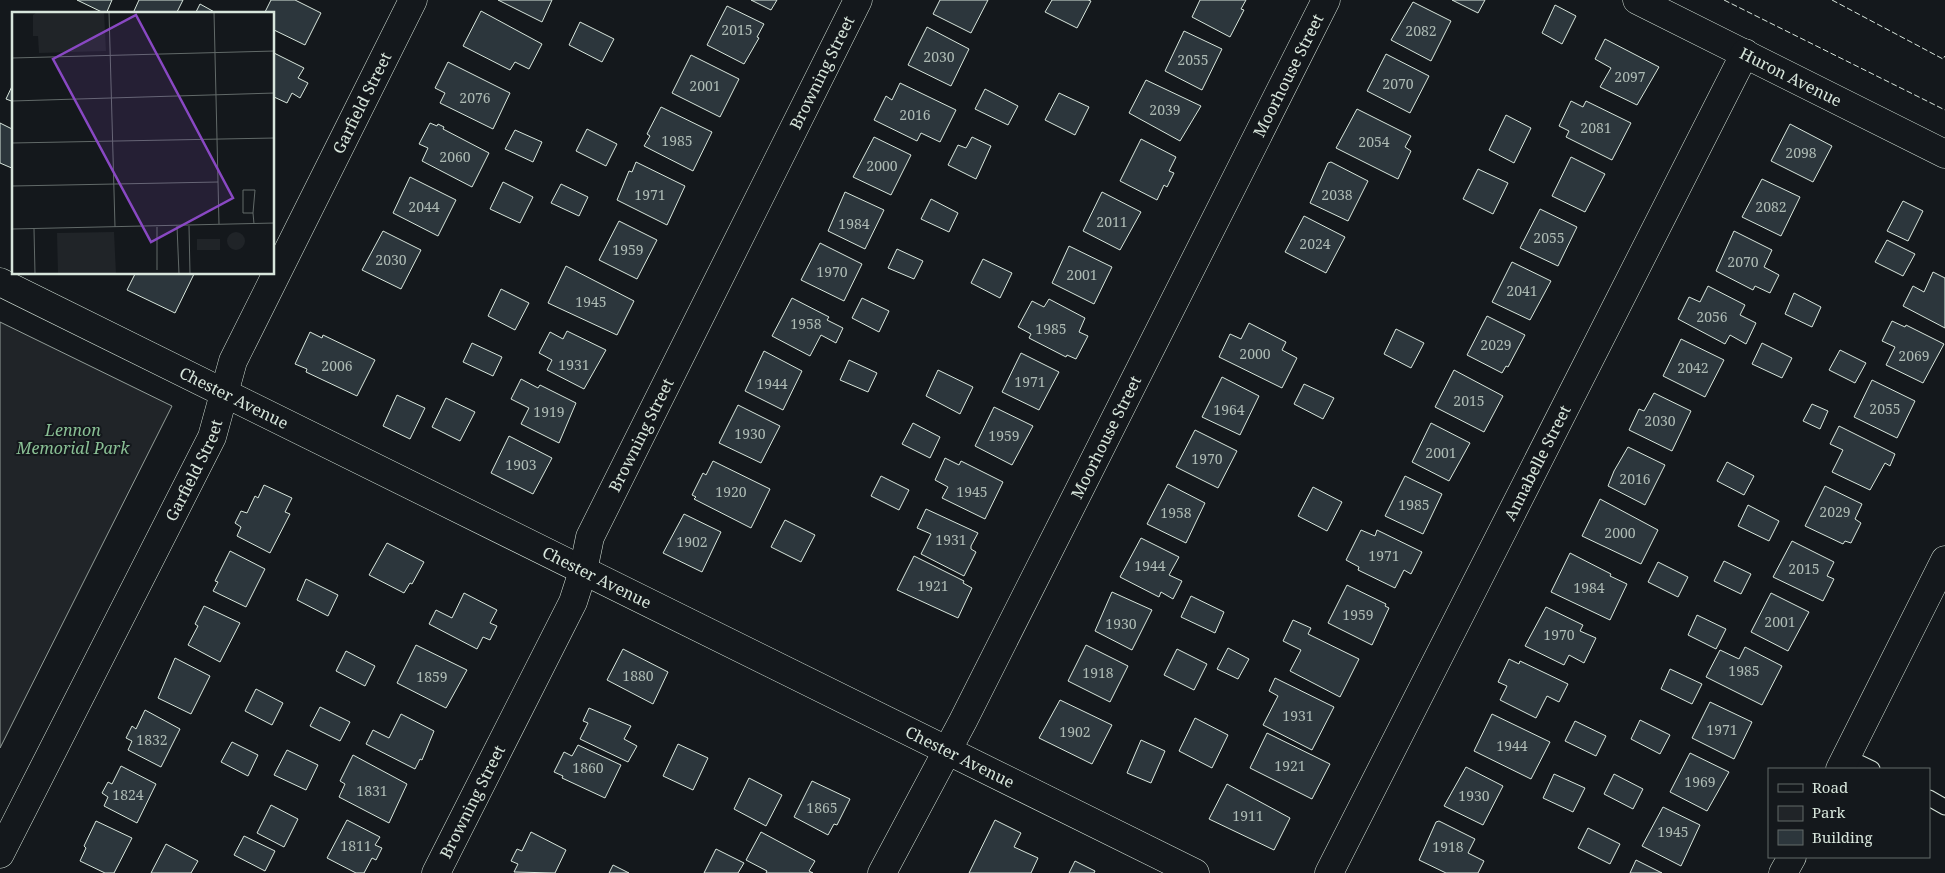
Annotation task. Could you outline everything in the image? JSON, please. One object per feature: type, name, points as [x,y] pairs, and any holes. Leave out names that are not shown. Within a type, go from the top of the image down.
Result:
[{"type":"street","name":"Garfield Street","points":[[0,854],[212,437],[238,349],[413,0]]},
{"type":"street","name":"Browning Street","points":[[436,873],[569,612],[583,571],[592,532],[858,0]]},
{"type":"street","name":"Moorhouse Street","points":[[882,873],[1326,0]]},
{"type":"street","name":"Huron Avenue","points":[[1637,0],[1945,154]]},
{"type":"street","name":"Annabelle Street","points":[[1329,873],[1745,53]]},
{"type":"street","name":"Chester Avenue","points":[[0,282],[1195,873]]},
{"type":"street","points":[[1843,763],[1938,589],[1945,560]]},
{"type":"street","points":[[1783,873],[1791,858]]},
{"type":"lane","points":[[1843,763],[1867,768]]},
{"type":"lane","points":[[1930,799],[1945,807]]},
{"type":"green space","name":"Lennon Memorial Park","points":[[0,322],[172,406],[0,748]]},
{"type":"building","points":[[77,0],[112,0],[107,12],[102,12]]},
{"type":"building","points":[[139,0],[183,0],[177,12],[134,11]]},
{"type":"building","points":[[271,0],[295,0],[321,13],[305,45],[275,30],[275,12],[265,12]]},
{"type":"building","points":[[498,0],[552,0],[542,22]]},
{"type":"building","points":[[751,0],[777,0],[771,10]]},
{"type":"building","points":[[940,0],[988,0],[971,33],[933,14]]},
{"type":"building","points":[[1052,0],[1091,1],[1077,28],[1045,12]]},
{"type":"building","points":[[1200,0],[1246,0],[1241,9],[1244,10],[1230,37],[1192,17]]},
{"type":"building","points":[[1452,0],[1485,0],[1478,13]]},
{"type":"building","points":[[1413,2],[1451,21],[1431,61],[1391,40]]},
{"type":"building","points":[[200,4],[214,12],[196,12]]},
{"type":"building","points":[[1555,5],[1576,16],[1562,44],[1542,33]]},
{"type":"building","points":[[727,6],[764,24],[757,37],[759,38],[744,64],[707,45]]},
{"type":"building","points":[[481,11],[542,44],[529,69],[515,62],[510,70],[463,46]]},
{"type":"building","points":[[580,22],[614,39],[602,62],[569,45]]},
{"type":"building","points":[[927,27],[969,49],[951,86],[908,65]]},
{"type":"building","points":[[1184,31],[1222,49],[1202,90],[1165,71]]},
{"type":"building","points":[[1605,39],[1659,67],[1637,105],[1600,87],[1611,68],[1595,59]]},
{"type":"building","points":[[275,54],[304,68],[298,78],[308,83],[300,98],[292,93],[287,103],[275,97]]},
{"type":"building","points":[[1386,54],[1429,76],[1410,113],[1367,91]]},
{"type":"building","points":[[691,55],[739,79],[720,117],[672,93]]},
{"type":"building","points":[[448,62],[510,93],[493,129],[440,103],[445,93],[435,88]]},
{"type":"building","points":[[1146,80],[1201,106],[1180,141],[1129,113]]},
{"type":"building","points":[[900,83],[956,110],[940,142],[921,133],[917,141],[874,120],[886,96],[892,100]]},
{"type":"building","points":[[12,86],[12,101],[6,99]]},
{"type":"building","points":[[985,89],[1018,106],[1008,125],[975,109]]},
{"type":"building","points":[[1059,93],[1089,107],[1075,135],[1045,120]]},
{"type":"building","points":[[1571,101],[1583,107],[1586,101],[1631,123],[1612,160],[1566,137],[1569,131],[1559,126]]},
{"type":"building","points":[[661,107],[712,132],[693,171],[644,146],[650,136],[647,134]]},
{"type":"building","points":[[1357,109],[1411,136],[1405,147],[1411,151],[1398,179],[1336,148]]},
{"type":"building","points":[[1506,115],[1531,128],[1514,163],[1489,150]]},
{"type":"building","points":[[0,123],[12,129],[12,168],[0,163]]},
{"type":"building","points":[[430,123],[444,127],[443,129],[489,153],[472,187],[422,161],[428,148],[419,144]]},
{"type":"building","points":[[1790,124],[1832,146],[1813,182],[1771,161]]},
{"type":"building","points":[[587,129],[617,144],[606,166],[576,151]]},
{"type":"building","points":[[515,130],[542,142],[533,162],[505,149]]},
{"type":"building","points":[[874,137],[911,155],[891,195],[853,177]]},
{"type":"building","points":[[972,137],[991,146],[976,179],[948,165],[958,145],[966,148]]},
{"type":"building","points":[[1141,139],[1176,157],[1169,171],[1174,173],[1167,187],[1164,185],[1157,200],[1120,181]]},
{"type":"building","points":[[1571,157],[1605,174],[1585,212],[1552,196]]},
{"type":"building","points":[[636,162],[685,186],[667,225],[617,200],[629,171],[632,172]]},
{"type":"building","points":[[1331,162],[1368,181],[1348,221],[1310,203],[1328,163]]},
{"type":"building","points":[[1478,169],[1508,183],[1493,214],[1463,199]]},
{"type":"building","points":[[410,177],[456,200],[438,236],[393,213]]},
{"type":"building","points":[[1762,179],[1800,197],[1781,236],[1742,217]]},
{"type":"building","points":[[503,182],[533,197],[520,223],[490,209]]},
{"type":"building","points":[[561,184],[588,197],[579,216],[551,203]]},
{"type":"building","points":[[845,192],[884,210],[865,249],[828,231]]},
{"type":"building","points":[[1102,192],[1141,212],[1120,250],[1083,231]]},
{"type":"building","points":[[931,199],[958,213],[949,232],[921,219]]},
{"type":"building","points":[[1903,201],[1923,211],[1908,241],[1887,231]]},
{"type":"building","points":[[1540,209],[1577,227],[1558,266],[1520,248]]},
{"type":"building","points":[[1304,216],[1345,237],[1326,273],[1285,252]]},
{"type":"building","points":[[619,221],[657,240],[637,279],[599,260]]},
{"type":"building","points":[[383,231],[421,250],[401,289],[362,270]]},
{"type":"building","points":[[1734,231],[1772,250],[1764,267],[1779,275],[1770,293],[1755,286],[1753,290],[1716,271]]},
{"type":"building","points":[[1887,240],[1915,254],[1903,276],[1875,262]]},
{"type":"building","points":[[820,243],[862,264],[844,301],[801,280]]},
{"type":"building","points":[[1069,246],[1112,267],[1094,304],[1052,283]]},
{"type":"building","points":[[897,249],[923,261],[914,279],[888,268]]},
{"type":"building","points":[[983,259],[1012,273],[1000,298],[971,283]]},
{"type":"building","points":[[1512,262],[1551,281],[1530,320],[1492,302]]},
{"type":"building","points":[[566,266],[634,301],[617,335],[548,303]]},
{"type":"building","points":[[1933,272],[1945,278],[1945,328],[1903,306],[1913,286],[1924,292]]},
{"type":"building","points":[[134,275],[194,275],[175,313],[127,290]]},
{"type":"building","points":[[1708,286],[1745,305],[1740,315],[1756,323],[1746,344],[1730,335],[1725,344],[1678,319],[1689,297],[1700,302]]},
{"type":"building","points":[[501,289],[529,303],[515,330],[488,316]]},
{"type":"building","points":[[1794,293],[1821,307],[1812,327],[1785,314]]},
{"type":"building","points":[[792,298],[829,317],[827,320],[843,328],[836,343],[821,335],[810,356],[772,336]]},
{"type":"building","points":[[862,298],[889,311],[879,332],[852,318]]},
{"type":"building","points":[[1049,299],[1085,318],[1079,332],[1088,336],[1076,359],[1067,355],[1066,357],[1029,338],[1031,334],[1018,327],[1032,301],[1044,307]]},
{"type":"building","points":[[1487,316],[1525,335],[1508,367],[1506,366],[1502,373],[1467,355]]},
{"type":"building","points":[[1892,321],[1905,327],[1906,325],[1944,344],[1923,383],[1886,365],[1895,347],[1882,341]]},
{"type":"building","points":[[1249,323],[1286,342],[1282,350],[1297,358],[1282,388],[1219,357],[1230,334],[1241,339]]},
{"type":"building","points":[[1396,329],[1424,343],[1411,368],[1384,354]]},
{"type":"building","points":[[567,331],[606,350],[584,389],[547,370],[552,360],[539,353],[550,332],[563,339]]},
{"type":"building","points":[[310,332],[322,338],[323,335],[375,360],[357,396],[306,372],[307,369],[295,364]]},
{"type":"building","points":[[1681,339],[1724,360],[1705,397],[1663,376]]},
{"type":"building","points":[[472,343],[502,357],[493,376],[463,362]]},
{"type":"building","points":[[1762,343],[1792,358],[1782,378],[1752,364]]},
{"type":"building","points":[[1840,350],[1866,363],[1855,383],[1829,370]]},
{"type":"building","points":[[764,351],[802,371],[783,410],[745,391]]},
{"type":"building","points":[[1021,353],[1059,372],[1039,410],[1002,392]]},
{"type":"building","points":[[849,360],[877,373],[868,392],[840,380]]},
{"type":"building","points":[[938,370],[973,387],[960,414],[926,396]]},
{"type":"building","points":[[1454,370],[1503,396],[1484,432],[1435,407]]},
{"type":"building","points":[[1222,377],[1259,396],[1240,435],[1202,417]]},
{"type":"building","points":[[521,379],[538,388],[540,385],[576,403],[559,443],[521,424],[529,408],[511,399]]},
{"type":"building","points":[[1872,380],[1915,401],[1897,438],[1854,417]]},
{"type":"building","points":[[1304,384],[1334,398],[1323,419],[1294,404]]},
{"type":"building","points":[[1654,393],[1691,411],[1672,451],[1629,430],[1639,409],[1644,411]]},
{"type":"building","points":[[397,395],[425,408],[410,439],[383,426]]},
{"type":"building","points":[[446,398],[475,412],[460,441],[432,427]]},
{"type":"building","points":[[1812,404],[1828,411],[1820,429],[1803,421]]},
{"type":"building","points":[[738,405],[780,426],[761,463],[719,443]]},
{"type":"building","points":[[994,407],[1033,426],[1012,465],[975,446]]},
{"type":"building","points":[[913,423],[940,437],[930,458],[902,444]]},
{"type":"building","points":[[1431,423],[1470,443],[1449,481],[1412,462]]},
{"type":"building","points":[[1839,426],[1895,454],[1890,466],[1885,463],[1870,490],[1832,472],[1843,450],[1830,444]]},
{"type":"building","points":[[1195,430],[1237,451],[1218,488],[1176,467]]},
{"type":"building","points":[[509,436],[552,458],[533,494],[491,473]]},
{"type":"building","points":[[1628,447],[1665,465],[1645,505],[1608,486],[1614,471]]},
{"type":"building","points":[[945,458],[959,465],[961,461],[1003,482],[985,519],[942,498],[948,487],[935,480]]},
{"type":"building","points":[[713,461],[770,489],[751,528],[694,499],[696,497],[692,495],[703,473],[706,475]]},
{"type":"building","points":[[1727,462],[1754,476],[1744,495],[1717,481]]},
{"type":"building","points":[[881,476],[909,490],[899,510],[871,496]]},
{"type":"building","points":[[1405,476],[1442,494],[1423,534],[1385,516]]},
{"type":"building","points":[[1168,484],[1205,503],[1186,543],[1147,524]]},
{"type":"building","points":[[264,485],[292,498],[285,512],[290,514],[270,553],[237,536],[241,527],[235,523],[241,511],[247,513],[255,496],[258,498]]},
{"type":"building","points":[[1825,486],[1862,504],[1855,519],[1861,523],[1851,543],[1845,541],[1843,544],[1805,526]]},
{"type":"building","points":[[1313,487],[1342,502],[1327,531],[1298,516]]},
{"type":"building","points":[[1600,499],[1658,530],[1641,564],[1582,536]]},
{"type":"building","points":[[1748,505],[1779,521],[1769,541],[1738,526]]},
{"type":"building","points":[[926,509],[978,533],[971,546],[971,549],[976,552],[964,576],[921,554],[931,534],[917,528]]},
{"type":"building","points":[[684,514],[721,532],[702,572],[663,553]]},
{"type":"building","points":[[785,520],[815,535],[801,562],[771,547]]},
{"type":"building","points":[[1361,530],[1375,536],[1377,530],[1422,552],[1411,574],[1404,570],[1395,588],[1358,570],[1359,567],[1346,560]]},
{"type":"building","points":[[1141,538],[1179,557],[1169,575],[1182,581],[1173,599],[1161,592],[1159,597],[1120,577]]},
{"type":"building","points":[[1792,541],[1834,562],[1827,576],[1834,579],[1823,601],[1773,577]]},
{"type":"building","points":[[387,543],[424,562],[412,584],[410,583],[404,593],[369,575]]},
{"type":"building","points":[[230,551],[265,569],[246,607],[213,591],[218,582],[215,581]]},
{"type":"building","points":[[1570,553],[1627,584],[1610,620],[1551,592]]},
{"type":"building","points":[[914,556],[964,581],[963,583],[972,588],[958,618],[897,590]]},
{"type":"building","points":[[1724,561],[1751,574],[1741,594],[1714,581]]},
{"type":"building","points":[[1658,562],[1688,577],[1678,597],[1648,582]]},
{"type":"building","points":[[306,579],[338,595],[328,616],[297,600]]},
{"type":"building","points":[[1347,585],[1386,604],[1385,606],[1389,608],[1372,645],[1328,623]]},
{"type":"building","points":[[1112,592],[1152,610],[1132,650],[1095,631]]},
{"type":"building","points":[[464,593],[497,610],[490,623],[497,626],[490,640],[483,637],[477,649],[429,624],[436,610],[452,618]]},
{"type":"building","points":[[1771,593],[1809,612],[1788,651],[1751,632]]},
{"type":"building","points":[[1191,596],[1224,612],[1215,633],[1181,617]]},
{"type":"building","points":[[204,606],[240,623],[220,662],[188,645],[198,626],[195,624]]},
{"type":"building","points":[[1546,607],[1583,625],[1580,631],[1596,638],[1584,663],[1569,655],[1564,665],[1525,646]]},
{"type":"building","points":[[1697,615],[1726,629],[1716,649],[1688,635]]},
{"type":"building","points":[[1293,620],[1311,628],[1308,634],[1359,659],[1340,697],[1290,671],[1301,650],[1283,641]]},
{"type":"building","points":[[416,645],[467,670],[446,708],[397,683]]},
{"type":"building","points":[[1086,645],[1128,666],[1110,702],[1068,681]]},
{"type":"building","points":[[1745,647],[1782,666],[1762,705],[1706,677],[1720,650],[1739,659]]},
{"type":"building","points":[[1228,648],[1249,659],[1238,679],[1217,669]]},
{"type":"building","points":[[623,649],[668,672],[653,704],[607,680]]},
{"type":"building","points":[[1177,649],[1207,664],[1194,690],[1164,675]]},
{"type":"building","points":[[346,651],[375,666],[365,686],[336,671]]},
{"type":"building","points":[[175,658],[210,676],[191,714],[158,698]]},
{"type":"building","points":[[1509,659],[1519,664],[1520,661],[1568,684],[1559,702],[1547,696],[1536,718],[1500,700],[1507,686],[1498,682]]},
{"type":"building","points":[[1670,669],[1702,684],[1692,704],[1661,689]]},
{"type":"building","points":[[1275,678],[1334,707],[1312,750],[1263,725],[1278,696],[1269,691]]},
{"type":"building","points":[[256,689],[283,703],[272,725],[245,711]]},
{"type":"building","points":[[1060,700],[1112,725],[1092,764],[1039,738]]},
{"type":"building","points":[[1710,702],[1752,722],[1734,759],[1692,738]]},
{"type":"building","points":[[320,707],[350,722],[340,741],[310,726]]},
{"type":"building","points":[[589,708],[631,726],[624,739],[637,746],[628,762],[580,739],[588,723],[583,721]]},
{"type":"building","points":[[145,710],[180,729],[161,767],[128,750],[132,741],[126,738],[132,726],[136,729]]},
{"type":"building","points":[[401,714],[434,731],[422,760],[420,759],[415,769],[366,744],[373,730],[389,738]]},
{"type":"building","points":[[1492,714],[1550,742],[1531,779],[1474,751]]},
{"type":"building","points":[[1195,718],[1228,735],[1212,768],[1179,751]]},
{"type":"building","points":[[1640,720],[1670,735],[1660,754],[1631,739]]},
{"type":"building","points":[[1575,721],[1606,736],[1596,756],[1565,741]]},
{"type":"building","points":[[1267,733],[1330,764],[1312,799],[1250,768]]},
{"type":"building","points":[[1141,740],[1165,751],[1151,783],[1127,773]]},
{"type":"building","points":[[232,742],[258,755],[248,776],[221,762]]},
{"type":"building","points":[[678,744],[708,758],[693,790],[663,776]]},
{"type":"building","points":[[578,745],[621,765],[605,798],[562,778],[563,776],[554,772],[564,752],[572,756]]},
{"type":"building","points":[[287,750],[318,765],[306,790],[274,775]]},
{"type":"building","points":[[1690,753],[1729,772],[1707,811],[1670,792]]},
{"type":"building","points":[[353,755],[407,784],[389,823],[339,797],[345,784],[340,781]]},
{"type":"building","points":[[121,766],[156,784],[137,823],[104,806],[108,797],[102,793],[108,782],[112,784]]},
{"type":"building","points":[[1466,767],[1503,786],[1483,825],[1444,806]]},
{"type":"building","points":[[1554,774],[1585,788],[1573,812],[1543,798]]},
{"type":"building","points":[[1614,774],[1643,789],[1633,809],[1604,794]]},
{"type":"building","points":[[749,778],[782,795],[766,826],[734,809]]},
{"type":"building","points":[[812,781],[850,799],[837,825],[834,824],[828,835],[794,817]]},
{"type":"building","points":[[1227,784],[1290,818],[1274,850],[1209,819]]},
{"type":"building","points":[[271,805],[298,819],[284,847],[257,833]]},
{"type":"building","points":[[1663,807],[1700,825],[1681,866],[1642,846]]},
{"type":"building","points":[[347,820],[380,837],[375,845],[382,848],[376,860],[372,858],[364,873],[356,873],[327,858]]},
{"type":"building","points":[[995,820],[1021,833],[1014,847],[1038,858],[1031,873],[969,873]]},
{"type":"building","points":[[96,821],[132,838],[114,873],[105,873],[80,861],[86,848],[84,846]]},
{"type":"building","points":[[1439,821],[1475,839],[1468,853],[1484,861],[1478,873],[1446,873],[1419,860],[1436,822]]},
{"type":"building","points":[[1588,828],[1620,844],[1610,864],[1578,848]]},
{"type":"building","points":[[531,832],[566,850],[555,873],[514,872],[518,864],[511,861],[517,849],[522,851]]},
{"type":"building","points":[[761,832],[815,861],[809,871],[813,873],[766,873],[767,871],[746,860]]},
{"type":"building","points":[[244,836],[275,851],[265,871],[234,855]]},
{"type":"building","points":[[166,844],[198,861],[191,873],[151,873]]},
{"type":"building","points":[[716,849],[744,863],[738,873],[704,873]]},
{"type":"building","points":[[1636,860],[1662,873],[1630,873]]},
{"type":"building","points":[[1075,861],[1095,871],[1094,873],[1069,873]]},
{"type":"building","points":[[613,865],[629,873],[609,873]]},
{"type":"fence","points":[[1724,0],[1945,110]]},
{"type":"fence","points":[[1832,0],[1943,59],[1945,56]]}]
